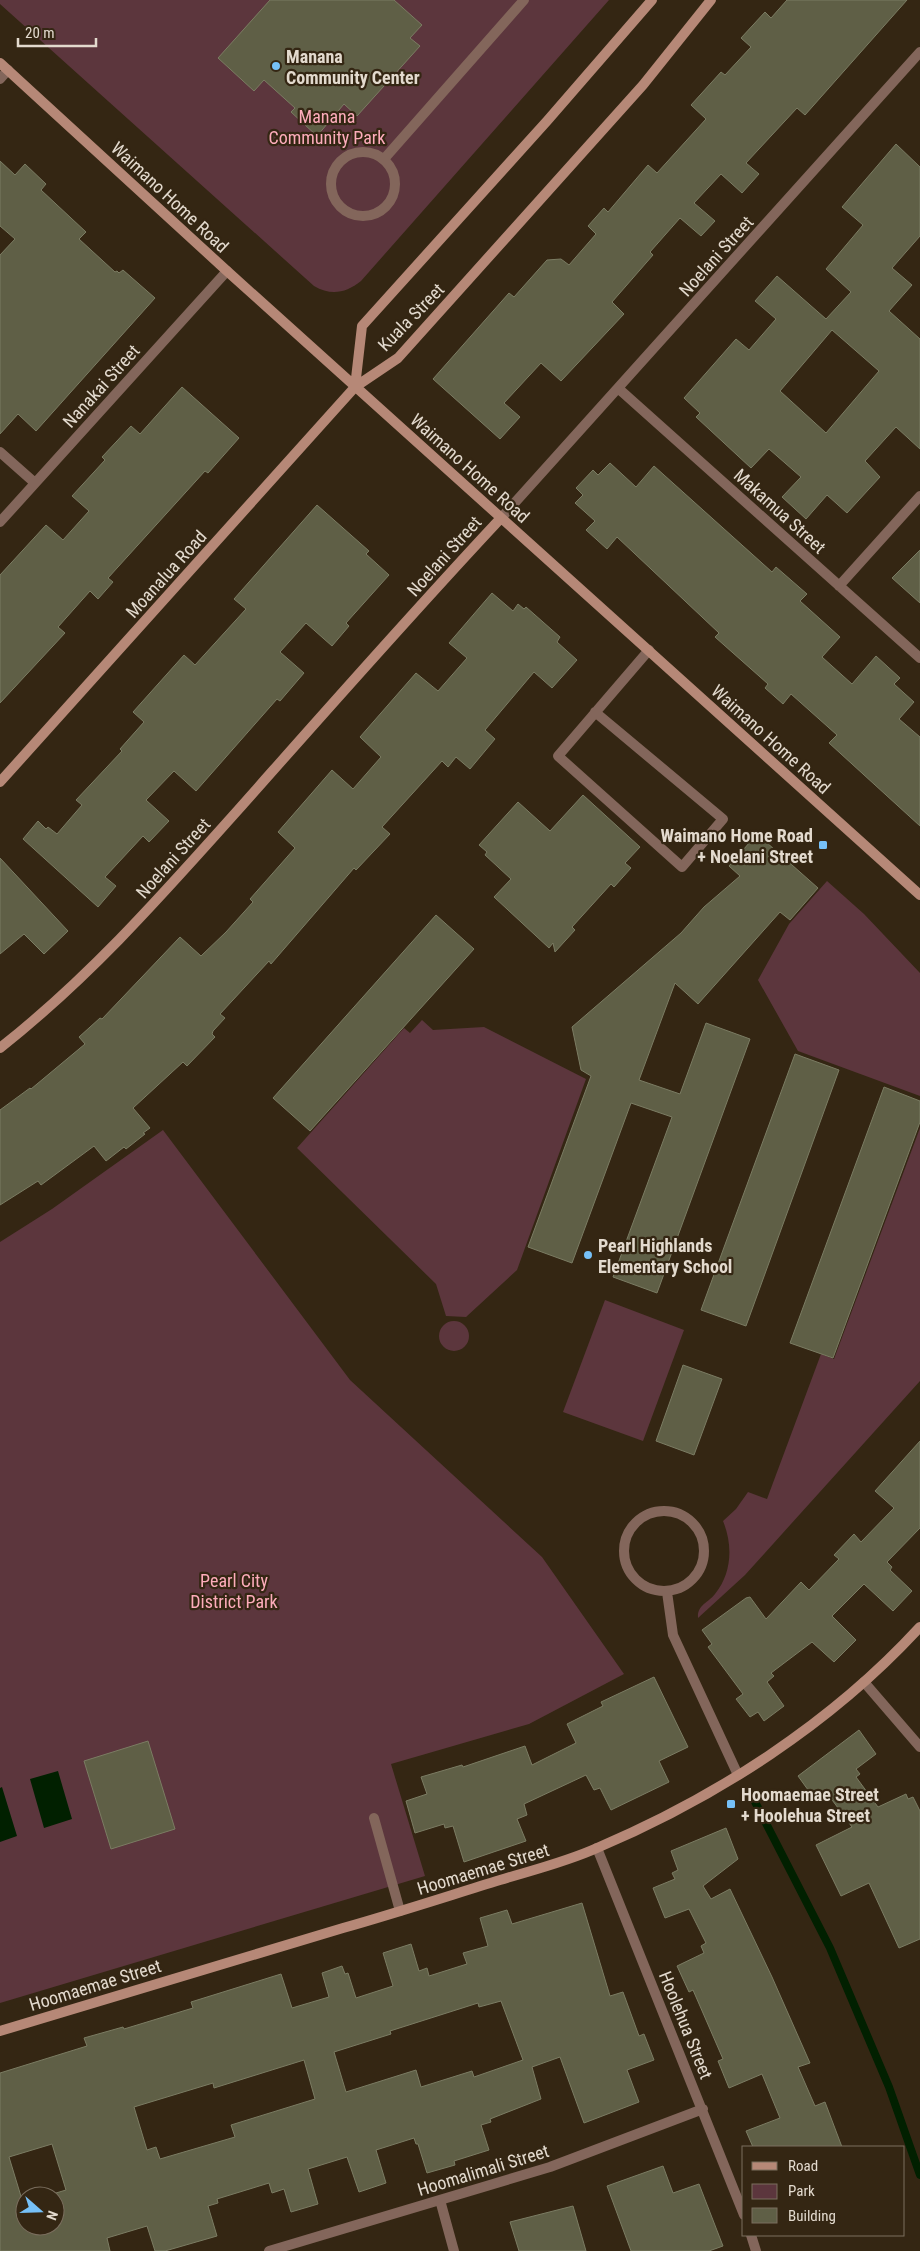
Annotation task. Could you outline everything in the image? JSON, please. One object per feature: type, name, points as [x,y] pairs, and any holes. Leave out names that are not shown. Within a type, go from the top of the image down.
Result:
[{"type":"main road","name":"Kuala Street","points":[[355,387],[362,326],[541,128],[652,0]]},
{"type":"main road","name":"Kuala Street","points":[[355,387],[398,358],[643,85],[711,0]]},
{"type":"main road","name":"Waimano Home Road","points":[[4,67],[227,272],[920,895]]},
{"type":"main road","name":"Moanalua Road","points":[[0,782],[355,387]]},
{"type":"main road","name":"Noelani Street","points":[[0,1048],[46,1012],[102,958],[171,885],[501,518]]},
{"type":"main road","name":"Hoomaemae Street","points":[[0,2031],[400,1911],[566,1860],[597,1848],[697,1800],[738,1775],[843,1701],[920,1627]]},
{"type":"street","points":[[384,159],[524,0]]},
{"type":"street","name":"Noelani Street","points":[[501,518],[920,52]]},
{"type":"street","points":[[0,79],[4,67]]},
{"type":"street","points":[[363,151],[374,153],[384,159],[391,168],[394,178],[394,189],[391,200],[384,208],[374,214],[363,216],[352,214],[335,200],[331,190],[331,178],[335,168],[342,159],[352,153],[363,151]]},
{"type":"street","name":"Nanakai Street","points":[[0,522],[227,272]]},
{"type":"street","name":"Makamua Street","points":[[619,388],[920,658]]},
{"type":"street","points":[[0,452],[34,483]]},
{"type":"street","points":[[840,586],[920,496]]},
{"type":"street","points":[[595,712],[723,819],[682,867],[558,756],[595,712],[649,650]]},
{"type":"street","points":[[668,1510],[681,1514],[692,1522],[700,1532],[704,1545],[704,1558],[699,1571],[691,1582],[667,1592],[653,1590],[641,1585],[631,1576],[625,1564],[623,1550],[626,1537],[632,1525],[642,1516],[655,1511],[668,1510]]},
{"type":"street","points":[[667,1592],[673,1635],[738,1775]]},
{"type":"street","points":[[864,1682],[920,1747]]},
{"type":"street","points":[[374,1818],[400,1911]]},
{"type":"street","name":"Hoolehua Street","points":[[597,1848],[742,2210]]},
{"type":"street","name":"Hoomalimali Street","points":[[270,2251],[550,2167],[703,2109]]},
{"type":"street","points":[[440,2200],[454,2251]]},
{"type":"street","points":[[751,2236],[756,2251]]},
{"type":"green space","name":"Manana Community Park","points":[[0,0],[609,0],[361,281],[350,288],[332,292],[314,286],[0,4]]},
{"type":"green space","points":[[827,881],[864,914],[920,973],[920,1096],[798,1051],[758,980],[789,924]]},
{"type":"green space","points":[[422,1020],[433,1030],[484,1027],[586,1079],[517,1270],[466,1317],[446,1316],[436,1284],[297,1148],[404,1028],[410,1033]]},
{"type":"green space","points":[[920,1128],[920,1381],[745,1575],[698,1618],[701,1607],[721,1586],[728,1568],[729,1549],[723,1521],[736,1509],[748,1492],[767,1499],[821,1354],[834,1359]]},
{"type":"green space","name":"Pearl City District Park","points":[[163,1130],[350,1380],[542,1557],[624,1674],[529,1724],[391,1764],[425,1876],[0,2003],[0,1242],[52,1209]]},
{"type":"green space","points":[[605,1300],[684,1330],[643,1441],[563,1412]]},
{"type":"green space","points":[[454,1321],[465,1325],[469,1336],[465,1347],[454,1351],[443,1347],[439,1336],[443,1325]]},
{"type":"shaded area","points":[[58,1771],[72,1819],[44,1828],[30,1779]]},
{"type":"shaded area","points":[[2,1787],[17,1836],[0,1842],[0,1788]]},
{"type":"building","name":"Manana Community Center","points":[[270,0],[394,0],[422,25],[410,38],[420,46],[357,116],[344,104],[317,136],[291,112],[295,108],[264,80],[254,91],[218,58]]},
{"type":"building","points":[[787,0],[907,0],[805,115],[797,108],[746,163],[759,174],[742,193],[721,174],[694,203],[715,221],[701,236],[680,218],[650,252],[653,255],[612,302],[624,314],[561,381],[541,363],[504,403],[520,417],[500,439],[433,379],[509,293],[514,297],[547,260],[561,259],[569,265],[596,234],[588,226],[604,208],[608,212],[648,165],[657,173],[706,119],[691,105],[721,72],[725,75],[751,47],[741,38],[765,12],[771,18]]},
{"type":"building","points":[[896,144],[920,167],[920,236],[892,268],[912,285],[889,311],[920,339],[920,449],[896,427],[865,461],[880,477],[847,513],[827,495],[806,519],[782,497],[801,477],[769,449],[751,468],[696,417],[700,413],[684,398],[736,339],[749,350],[776,319],[755,301],[777,276],[826,319],[851,292],[826,269],[863,225],[842,207]],"holes":[[[832,330],[879,371],[826,433],[780,391]]]},
{"type":"building","points":[[0,161],[15,175],[25,164],[46,184],[41,190],[86,232],[79,239],[115,272],[119,273],[123,270],[155,298],[36,431],[18,414],[0,434],[0,255],[15,239],[0,226]]},
{"type":"building","points":[[182,387],[239,438],[208,473],[205,471],[108,578],[113,582],[98,599],[90,591],[58,627],[65,633],[0,703],[0,575],[46,525],[63,540],[89,511],[72,496],[105,460],[102,457],[131,426],[140,434]]},
{"type":"building","points":[[610,463],[636,487],[654,466],[772,572],[776,567],[807,594],[800,601],[840,637],[822,657],[852,684],[876,656],[900,678],[894,684],[914,702],[899,719],[920,737],[920,826],[829,743],[837,735],[791,694],[783,704],[765,688],[768,684],[715,637],[719,633],[617,537],[607,549],[586,530],[595,521],[575,503],[583,495],[576,488],[593,470],[598,475]]},
{"type":"building","points":[[317,505],[369,551],[366,554],[389,575],[346,623],[349,626],[332,646],[306,623],[280,652],[304,673],[280,701],[277,699],[196,791],[174,771],[146,800],[169,821],[149,842],[143,836],[105,877],[116,886],[98,907],[23,839],[38,821],[46,829],[48,827],[57,834],[82,805],[76,800],[122,751],[120,749],[144,722],[133,712],[184,655],[195,665],[246,609],[234,599]]},
{"type":"building","points":[[920,550],[920,603],[892,578]]},
{"type":"building","points":[[492,593],[513,611],[518,604],[524,609],[526,607],[560,637],[557,642],[577,660],[552,688],[534,672],[485,730],[495,739],[470,769],[456,757],[448,767],[442,761],[382,827],[390,834],[356,870],[354,868],[271,964],[269,961],[220,1014],[225,1018],[213,1031],[212,1034],[215,1037],[187,1066],[183,1062],[133,1108],[150,1128],[143,1133],[145,1134],[126,1149],[124,1147],[106,1161],[94,1146],[41,1185],[38,1181],[0,1205],[0,1110],[31,1089],[85,1044],[79,1037],[100,1018],[102,1019],[180,937],[201,956],[226,932],[253,902],[250,899],[295,848],[278,832],[332,770],[353,789],[381,757],[360,737],[416,673],[438,691],[467,658],[449,643]]},
{"type":"building","points":[[583,795],[640,847],[625,863],[631,868],[614,887],[611,884],[572,927],[575,930],[555,952],[553,943],[549,948],[494,897],[511,879],[485,855],[487,852],[479,845],[518,802],[550,831]]},
{"type":"building","points":[[757,834],[818,888],[790,920],[780,912],[698,1004],[675,983],[639,1080],[680,1094],[706,1023],[750,1039],[657,1293],[613,1277],[672,1117],[631,1103],[572,1263],[528,1247],[591,1076],[581,1070],[572,1027],[681,933],[704,907],[740,876],[729,866]]},
{"type":"building","points":[[0,858],[68,931],[44,954],[24,934],[0,954]]},
{"type":"building","points":[[436,915],[474,949],[310,1131],[273,1098]]},
{"type":"building","points":[[795,1054],[839,1070],[746,1326],[701,1310]]},
{"type":"building","points":[[884,1087],[920,1101],[920,1122],[833,1358],[790,1343]]},
{"type":"building","points":[[683,1365],[722,1379],[694,1455],[656,1441]]},
{"type":"building","points":[[920,1441],[920,1528],[887,1562],[892,1567],[890,1570],[912,1591],[893,1611],[864,1584],[832,1616],[856,1640],[834,1662],[812,1642],[771,1673],[774,1676],[767,1682],[784,1706],[764,1721],[758,1712],[750,1717],[736,1699],[743,1694],[708,1647],[712,1644],[702,1630],[746,1598],[750,1597],[766,1619],[801,1582],[809,1590],[839,1559],[834,1555],[854,1534],[861,1542],[894,1508],[875,1491]]},
{"type":"building","points":[[654,1677],[688,1747],[659,1761],[669,1782],[611,1810],[600,1788],[594,1790],[586,1775],[524,1804],[527,1815],[517,1819],[526,1841],[464,1862],[453,1826],[445,1828],[444,1824],[415,1833],[406,1801],[427,1794],[421,1777],[462,1765],[463,1767],[525,1746],[532,1765],[576,1743],[567,1724],[603,1706],[601,1702]]},
{"type":"building","points":[[859,1730],[876,1754],[856,1769],[860,1774],[856,1777],[878,1807],[906,1794],[908,1799],[913,1797],[920,1811],[920,1939],[899,1948],[869,1883],[841,1896],[816,1845],[852,1827],[827,1793],[816,1801],[798,1776]]},
{"type":"building","points":[[148,1741],[175,1829],[111,1849],[84,1761]]},
{"type":"building","points":[[726,1828],[738,1859],[703,1886],[711,1899],[730,1889],[810,2063],[798,2067],[815,2106],[825,2102],[842,2146],[753,2146],[746,2131],[780,2118],[762,2074],[729,2088],[718,2061],[723,2059],[693,1990],[689,1992],[677,1966],[704,1953],[701,1946],[706,1943],[689,1909],[665,1918],[653,1888],[675,1879],[672,1873],[678,1870],[671,1851]]},
{"type":"building","points":[[582,1903],[610,1996],[623,1992],[639,2036],[644,2034],[654,2060],[627,2070],[639,2102],[584,2123],[560,2057],[532,2067],[541,2099],[490,2119],[491,2122],[481,2125],[489,2150],[454,2161],[455,2165],[427,2173],[418,2144],[416,2144],[414,2138],[376,2150],[386,2183],[359,2192],[347,2157],[308,2169],[318,2204],[291,2212],[284,2189],[272,2193],[269,2183],[217,2199],[218,2203],[208,2206],[217,2236],[165,2251],[155,2251],[147,2226],[107,2238],[110,2251],[0,2251],[0,2073],[87,2046],[84,2038],[123,2027],[124,2029],[193,2008],[191,2002],[281,1974],[292,2008],[329,1997],[322,1973],[342,1966],[345,1974],[348,1973],[356,1998],[393,1986],[383,1953],[411,1944],[419,1971],[427,1968],[429,1976],[467,1964],[463,1953],[488,1946],[480,1918],[507,1910],[512,1924]],"holes":[[[501,2001],[523,2060],[474,2077],[472,2071],[421,2087],[416,2070],[346,2092],[334,2052],[391,2034],[390,2031],[478,2003],[479,2007]],[[304,2060],[315,2099],[231,2125],[235,2137],[160,2159],[156,2147],[147,2150],[134,2107],[213,2083],[214,2088]]]},
{"type":"building","points":[[663,2166],[673,2193],[699,2184],[723,2246],[709,2251],[631,2251],[607,2186]]},
{"type":"building","points":[[573,2206],[586,2251],[519,2251],[510,2222]]},
{"type":"waterway","points":[[752,1796],[830,1948],[889,2087],[920,2175]]},
{"type":"place","name":"Manana Community Center","points":[[276,66]]},
{"type":"place","name":"Waimano Home Road + Noelani Street","points":[[823,845]]},
{"type":"place","name":"Pearl Highlands Elementary School","points":[[588,1255]]},
{"type":"place","name":"Hoomaemae Street + Hoolehua Street","points":[[731,1804]]}]
